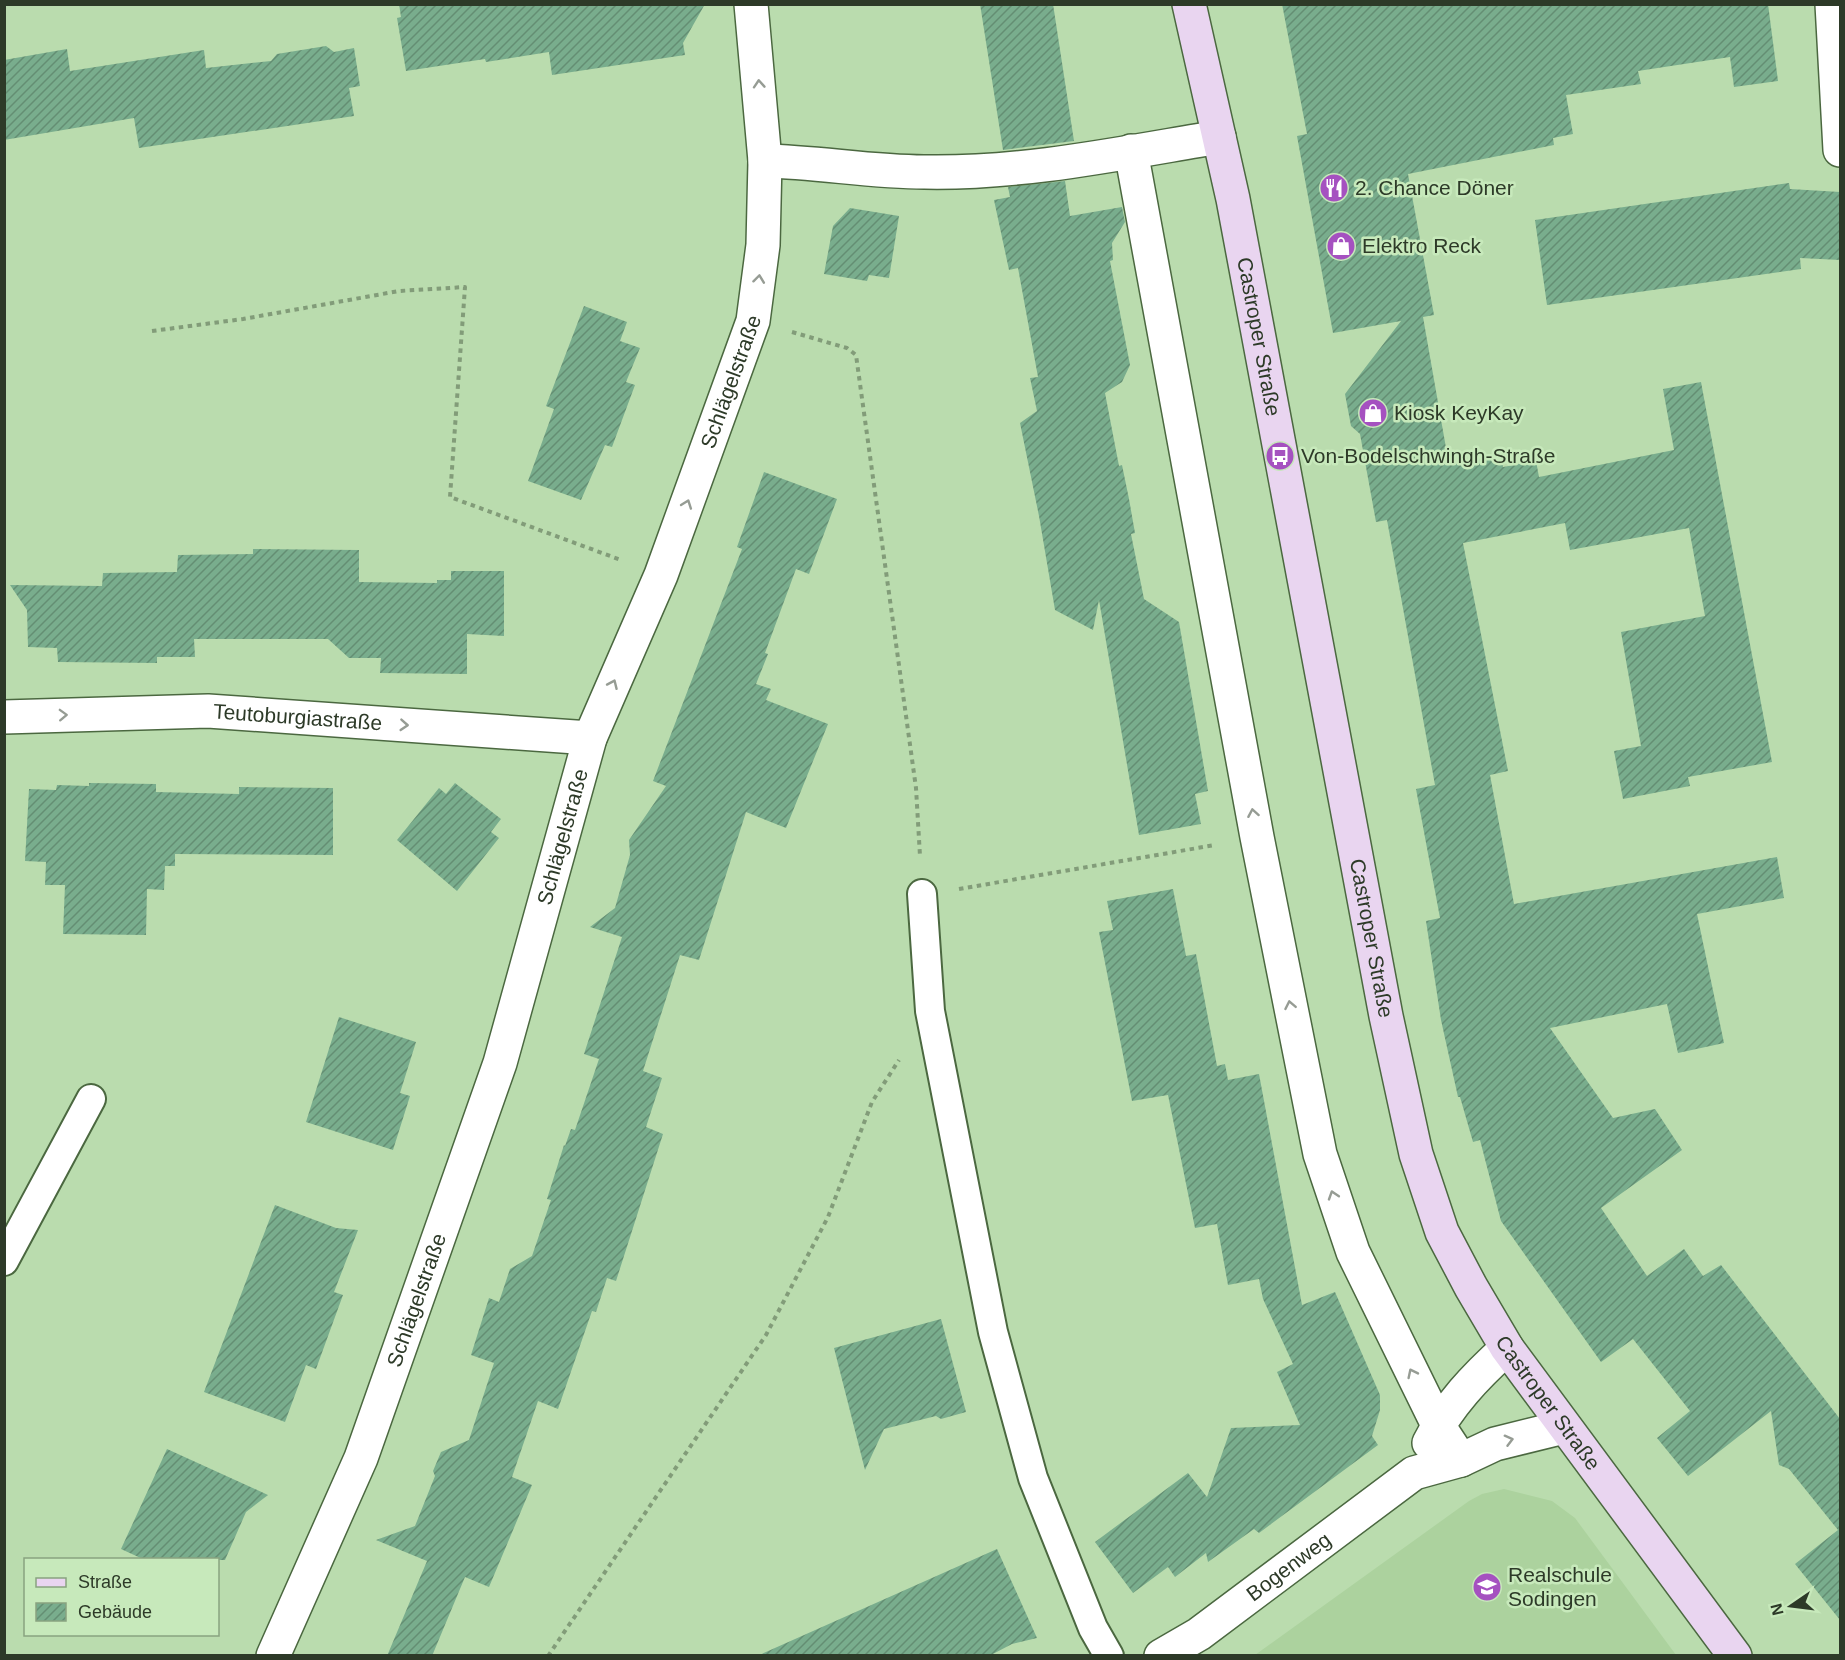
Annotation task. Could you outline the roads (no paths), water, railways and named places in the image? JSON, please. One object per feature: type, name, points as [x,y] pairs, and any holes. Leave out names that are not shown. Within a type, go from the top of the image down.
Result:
[{"type":"main road","name":"Castroper Straße","points":[[1189,4],[1233,199],[1386,1016],[1416,1154],[1442,1232],[1507,1348],[1735,1656]]},
{"type":"street","name":"Schlägelstraße","points":[[273,1656],[361,1458],[500,1063],[590,738],[661,575],[753,321],[763,245],[765,161],[751,4]]},
{"type":"street","points":[[1832,4],[1839,97],[1840,150]]},
{"type":"street","points":[[765,161],[923,172],[971,171],[1024,168],[1219,136]]},
{"type":"street","points":[[1131,151],[1257,837],[1320,1154],[1353,1252],[1438,1425],[1461,1460]]},
{"type":"street","name":"Teutoburgiastraße","points":[[4,717],[208,711],[590,738]]},
{"type":"street","name":"Bogenweg","points":[[1414,1473],[1438,1425],[1472,1381],[1507,1348]]},
{"type":"street","name":"Bogenweg","points":[[1161,1656],[1199,1634],[1414,1473],[1461,1460],[1496,1444],[1564,1427]]},
{"type":"lane","points":[[922,894],[930,1011],[993,1332],[1033,1478],[1093,1628],[1109,1656]]},
{"type":"lane","points":[[4,1262],[91,1099]]},
{"type":"place","name":"2. Chance Döner","points":[[1334,188]]},
{"type":"place","name":"Elektro Reck","points":[[1341,246]]},
{"type":"place","name":"Kiosk KeyKay","points":[[1373,413]]},
{"type":"place","name":"Von-Bodelschwingh-Straße","points":[[1280,456]]},
{"type":"place","name":"Realschule Sodingen","points":[[1487,1587]]}]
